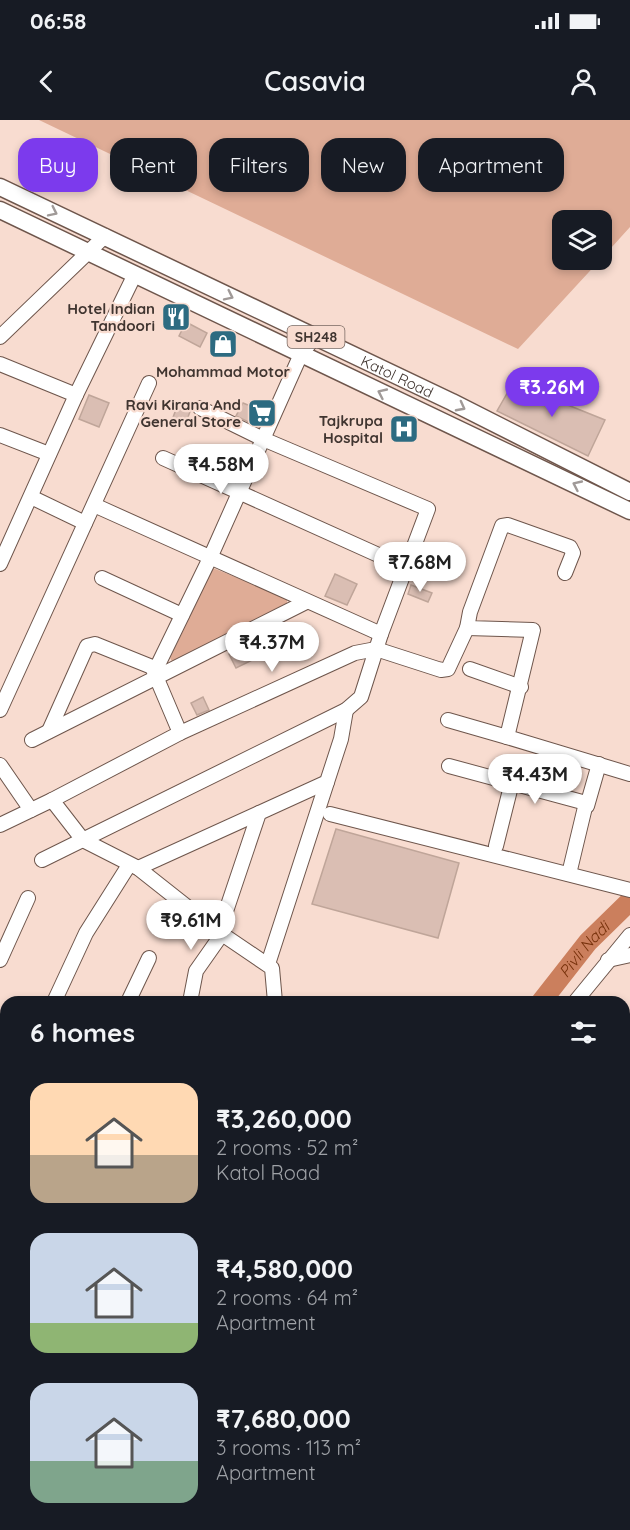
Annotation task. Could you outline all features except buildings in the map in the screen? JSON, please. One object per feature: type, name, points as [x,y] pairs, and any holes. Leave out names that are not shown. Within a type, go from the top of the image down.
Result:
[{"type":"main road","name":"Katol Road","points":[[0,187],[315,337],[630,492]]},
{"type":"main road","name":"Katol Road","points":[[0,210],[630,511]]},
{"type":"street","points":[[1,334],[91,252],[105,236]]},
{"type":"street","points":[[0,564],[76,395],[135,274]]},
{"type":"street","points":[[156,673],[301,354],[315,337]]},
{"type":"street","points":[[0,363],[76,395]]},
{"type":"street","points":[[0,710],[149,383]]},
{"type":"street","points":[[42,860],[346,710],[361,697],[381,634],[428,509],[263,439],[200,408]]},
{"type":"street","points":[[0,435],[49,454]]},
{"type":"street","points":[[163,458],[405,567]]},
{"type":"street","points":[[31,496],[85,523]]},
{"type":"street","points":[[94,505],[306,603],[381,634]]},
{"type":"street","points":[[0,825],[180,732],[355,653],[376,649],[441,670],[448,669],[467,628],[470,612],[502,526],[508,525],[570,547],[573,553],[566,573]]},
{"type":"street","points":[[102,578],[182,615]]},
{"type":"street","points":[[32,740],[156,673],[306,603]]},
{"type":"street","points":[[467,628],[534,630],[507,737]]},
{"type":"street","points":[[49,731],[87,646],[91,644],[101,645],[156,673],[180,732]]},
{"type":"street","points":[[470,669],[521,687]]},
{"type":"street","points":[[268,964],[341,739],[346,710]]},
{"type":"street","points":[[448,720],[599,764],[629,770]]},
{"type":"street","points":[[569,874],[599,764]]},
{"type":"street","points":[[0,765],[31,810]]},
{"type":"street","points":[[449,766],[584,801],[587,806]]},
{"type":"street","points":[[57,996],[93,922],[134,866],[327,782]]},
{"type":"street","points":[[496,846],[512,782]]},
{"type":"street","points":[[52,800],[82,840],[134,866],[221,933],[268,964],[274,972],[275,996]]},
{"type":"street","points":[[192,993],[196,971],[221,933],[259,813]]},
{"type":"street","points":[[330,814],[628,890]]},
{"type":"street","points":[[0,960],[28,898]]},
{"type":"street","points":[[580,996],[630,935]]},
{"type":"street","points":[[608,960],[630,955]]},
{"type":"street","points":[[131,996],[150,958]]},
{"type":"shaded area","points":[[39,120],[630,120],[630,227],[612,247],[612,210],[552,210],[552,270],[591,270],[518,349],[190,192],[197,192],[197,138],[110,138],[110,154],[98,148],[98,138],[77,138]]},
{"type":"shaded area","points":[[213,568],[278,594],[287,599],[287,605],[173,663],[170,658]]},
{"type":"waterway","name":"Pivli Nadi","points":[[546,996],[588,942],[630,901]]},
{"type":"place","name":"Hotel Indian Tandoori","points":[[176,317]]},
{"type":"place","name":"Mohammad Motor","points":[[223,344]]},
{"type":"place","name":"Ravi Kirana And General Store","points":[[262,413]]},
{"type":"place","name":"Tajkrupa Hospital","points":[[404,429]]}]
